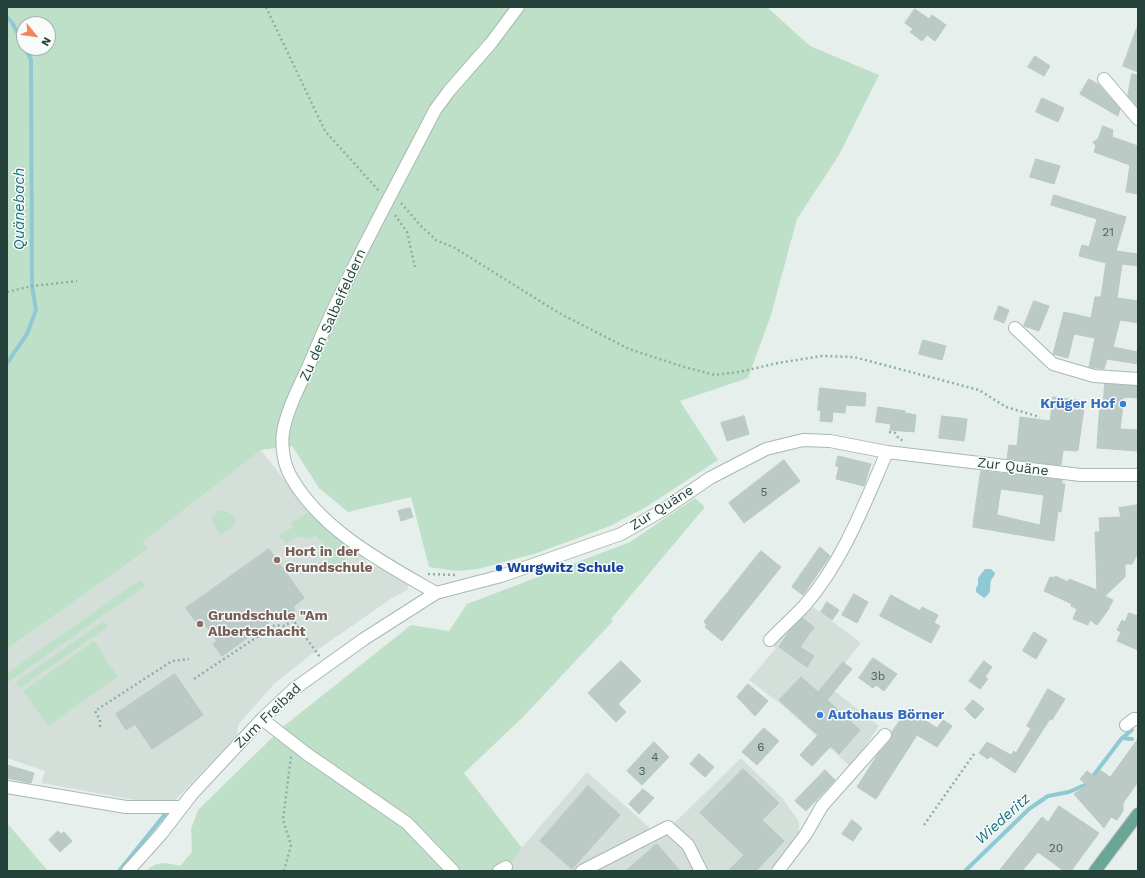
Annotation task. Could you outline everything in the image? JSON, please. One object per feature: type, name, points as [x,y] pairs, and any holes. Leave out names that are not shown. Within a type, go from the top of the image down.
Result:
[{"type":"main road","points":[[1095,871],[1138,814]]},
{"type":"street","name":"Zu den Salbeifeldern","points":[[436,593],[377,558],[333,526],[311,504],[290,477],[283,454],[283,433],[290,412],[340,292],[386,202],[402,176],[435,110],[449,91],[491,43],[518,7]]},
{"type":"street","points":[[1104,79],[1138,120]]},
{"type":"street","points":[[1015,328],[1053,364],[1094,376],[1138,379]]},
{"type":"street","name":"Zur Quäne","points":[[436,593],[501,576],[621,534],[663,510],[710,478],[766,449],[803,440],[830,441],[887,452],[1081,475],[1138,474]]},
{"type":"street","points":[[770,640],[804,605],[839,557],[887,452]]},
{"type":"street","name":"Zum Freibad","points":[[128,871],[162,833],[180,807],[262,719],[294,689],[364,639],[436,593]]},
{"type":"street","points":[[1126,725],[1134,718],[1138,719]]},
{"type":"street","points":[[262,719],[292,743],[407,823],[453,871]]},
{"type":"street","points":[[778,871],[806,834],[822,806],[885,735]]},
{"type":"street","points":[[7,788],[126,806],[180,807]]},
{"type":"street","points":[[582,871],[668,827],[688,845],[701,871]]},
{"type":"path","points":[[266,7],[325,131],[379,191],[407,232],[415,267]]},
{"type":"path","points":[[386,202],[402,203],[420,225],[436,240],[455,248],[559,313],[629,349],[684,367],[715,375],[739,372],[778,363],[822,356],[854,357],[979,390],[1006,407],[1040,416]]},
{"type":"path","points":[[7,292],[32,286],[77,281]]},
{"type":"path","points":[[889,432],[895,433],[899,439]]},
{"type":"path","points":[[287,616],[293,620],[318,656]]},
{"type":"path","points":[[194,679],[275,625],[285,626],[293,620]]},
{"type":"path","points":[[100,727],[100,720],[95,711],[172,661],[189,659]]},
{"type":"path","points":[[284,871],[291,845],[283,820],[292,743]]},
{"type":"path","points":[[924,825],[974,754]]},
{"type":"shaded area","name":"Grundschule \"Am Albertschacht","points":[[261,450],[306,508],[359,551],[371,568],[379,565],[410,581],[407,590],[392,598],[313,653],[274,684],[238,725],[237,736],[175,800],[152,803],[41,783],[45,771],[7,758],[7,649],[148,549],[143,542]]},
{"type":"shaded area","points":[[812,606],[861,643],[827,685],[879,726],[851,767],[782,705],[749,680],[776,648],[772,644]]},
{"type":"shaded area","points":[[741,758],[783,799],[799,822],[799,834],[769,871],[506,871],[524,845],[587,772],[660,837]]},
{"type":"green space","points":[[7,7],[767,7],[810,46],[879,75],[839,155],[797,219],[771,315],[748,378],[680,401],[718,460],[646,507],[610,526],[534,554],[478,569],[456,571],[429,567],[411,497],[348,512],[319,488],[292,446],[261,450],[143,542],[148,549],[7,649]]},
{"type":"green space","points":[[695,498],[705,507],[611,619],[613,621],[523,717],[464,773],[522,848],[506,871],[147,871],[154,865],[162,863],[180,866],[192,852],[191,829],[198,810],[284,726],[411,625],[449,631],[467,604],[630,542]]},
{"type":"green space","points":[[221,510],[230,514],[236,521],[234,526],[220,535],[211,519],[217,511]]},
{"type":"green space","points":[[307,513],[313,514],[359,551],[331,570],[326,562],[325,548],[316,536],[308,539],[298,536],[286,544],[279,536],[293,527],[291,523]]},
{"type":"green space","points":[[140,580],[145,586],[7,683],[7,673]]},
{"type":"green space","points":[[104,621],[108,627],[20,688],[16,682]]},
{"type":"green space","points":[[94,641],[118,677],[48,726],[23,691]]},
{"type":"green space","points":[[7,823],[48,871],[7,871]]},
{"type":"water","points":[[985,569],[991,569],[995,573],[991,580],[990,592],[984,598],[976,592],[976,588],[978,585],[978,578]]},
{"type":"building","points":[[915,9],[929,19],[932,15],[946,25],[935,41],[927,35],[922,41],[910,32],[913,29],[905,23]]},
{"type":"building","points":[[1137,28],[1138,29],[1138,72],[1123,66]]},
{"type":"building","points":[[1035,56],[1050,66],[1044,76],[1028,67]]},
{"type":"building","points":[[1132,74],[1138,75],[1138,107],[1128,96]]},
{"type":"building","points":[[1089,79],[1099,85],[1120,109],[1118,116],[1080,94]]},
{"type":"building","points":[[1042,98],[1064,108],[1058,122],[1036,112]]},
{"type":"building","points":[[1103,126],[1113,130],[1112,137],[1138,146],[1138,194],[1126,192],[1130,165],[1094,152],[1096,146],[1093,142],[1098,139]]},
{"type":"building","points":[[1036,159],[1060,166],[1054,184],[1030,177]]},
{"type":"building","points":[[1054,195],[1126,217],[1116,251],[1138,254],[1138,266],[1122,264],[1117,298],[1138,301],[1138,323],[1120,320],[1113,347],[1138,352],[1138,364],[1107,359],[1104,369],[1089,367],[1095,338],[1074,334],[1068,358],[1053,354],[1064,312],[1091,318],[1095,297],[1101,297],[1106,263],[1079,256],[1082,245],[1089,247],[1097,219],[1051,205]]},
{"type":"building","points":[[1034,301],[1049,306],[1039,331],[1024,326]]},
{"type":"building","points":[[999,306],[1009,310],[1004,323],[994,319]]},
{"type":"building","points":[[923,340],[946,346],[942,360],[919,354]]},
{"type":"building","points":[[1105,384],[1138,386],[1137,398],[1124,397],[1120,429],[1138,430],[1137,451],[1097,448],[1100,402],[1103,402]]},
{"type":"building","points":[[820,388],[866,393],[865,406],[846,405],[845,413],[833,412],[832,422],[820,421],[821,411],[818,410]]},
{"type":"building","points":[[1053,397],[1085,401],[1078,450],[1063,450],[1061,465],[1007,459],[1009,445],[1017,446],[1020,417],[1050,421]]},
{"type":"building","points":[[878,407],[905,411],[905,413],[916,415],[914,432],[890,430],[891,424],[876,422]]},
{"type":"building","points":[[744,416],[749,434],[727,441],[721,423]]},
{"type":"building","points":[[942,416],[967,419],[964,441],[939,438]]},
{"type":"building","points":[[838,456],[871,464],[864,486],[836,479],[839,467],[836,466]]},
{"type":"building","points":[[784,460],[800,481],[744,523],[729,503]]},
{"type":"building","points":[[981,471],[1062,480],[1062,484],[1065,484],[1061,512],[1058,511],[1054,541],[973,527]],"holes":[[[1001,489],[1044,495],[1040,525],[997,515]]]},
{"type":"building","points":[[1138,505],[1138,553],[1132,564],[1125,564],[1125,577],[1105,596],[1113,600],[1108,610],[1097,625],[1090,620],[1088,625],[1073,619],[1077,609],[1071,606],[1072,604],[1044,591],[1050,577],[1055,578],[1055,576],[1068,582],[1069,579],[1097,590],[1095,532],[1100,532],[1099,518],[1121,517],[1119,508]]},
{"type":"building","points":[[410,508],[413,517],[401,521],[398,511]]},
{"type":"building","points":[[820,547],[830,556],[803,595],[792,587]]},
{"type":"building","points":[[269,549],[304,598],[293,607],[295,610],[282,619],[279,615],[222,656],[213,644],[217,641],[204,623],[199,626],[186,608]]},
{"type":"building","points":[[761,551],[781,567],[722,641],[705,627],[707,625],[704,622]]},
{"type":"building","points":[[854,594],[868,602],[857,623],[842,615]]},
{"type":"building","points":[[891,595],[920,611],[922,607],[938,615],[934,623],[940,626],[931,643],[880,616]]},
{"type":"building","points":[[827,602],[839,610],[832,620],[821,612]]},
{"type":"building","points":[[1129,613],[1138,616],[1138,650],[1117,641],[1121,632],[1117,630],[1122,620],[1125,622]]},
{"type":"building","points":[[802,618],[814,627],[800,647],[814,656],[807,667],[779,647],[791,629]]},
{"type":"building","points":[[1034,632],[1047,640],[1036,659],[1023,651]]},
{"type":"building","points":[[873,658],[897,674],[884,691],[876,685],[873,688],[859,678]]},
{"type":"building","points":[[621,661],[641,681],[618,704],[626,712],[616,722],[588,693]]},
{"type":"building","points":[[984,661],[992,667],[985,677],[988,679],[980,689],[969,681]]},
{"type":"building","name":"Autohaus Börner","points":[[843,662],[852,669],[827,700],[860,730],[839,754],[831,746],[812,766],[800,755],[818,735],[779,700],[801,677],[818,692]]},
{"type":"building","points":[[175,674],[203,715],[152,749],[135,724],[126,730],[116,714]]},
{"type":"building","points":[[748,684],[768,701],[755,716],[737,697]]},
{"type":"building","points":[[1048,689],[1065,699],[1052,720],[1050,719],[1015,773],[990,756],[988,759],[979,753],[987,742],[1011,755],[1014,751],[1016,753],[1031,728],[1027,726]]},
{"type":"building","points":[[973,700],[984,709],[975,719],[965,709]]},
{"type":"building","points":[[908,709],[937,728],[943,720],[952,726],[937,747],[917,735],[876,799],[857,787],[878,754],[891,740],[892,732]]},
{"type":"building","points":[[764,728],[779,741],[757,765],[742,752]]},
{"type":"building","points":[[1138,739],[1138,782],[1123,803],[1123,811],[1117,820],[1111,817],[1104,828],[1074,794],[1087,785],[1080,779],[1087,771],[1095,777],[1100,770],[1110,777]]},
{"type":"building","points":[[654,742],[669,757],[642,785],[627,771]]},
{"type":"building","points":[[699,754],[714,767],[705,777],[690,764]]},
{"type":"building","points":[[7,765],[34,773],[31,783],[7,778]]},
{"type":"building","points":[[743,769],[779,803],[762,820],[784,841],[756,871],[728,871],[744,855],[700,813]]},
{"type":"building","points":[[825,770],[835,780],[806,811],[795,801]]},
{"type":"building","points":[[588,786],[620,815],[572,869],[540,841]]},
{"type":"building","points":[[643,789],[654,798],[639,814],[629,804]]},
{"type":"building","points":[[1059,806],[1099,833],[1071,871],[1064,871],[1038,852],[1022,871],[999,871],[1042,817],[1048,822]]},
{"type":"building","points":[[852,820],[862,828],[853,841],[842,834]]},
{"type":"building","points":[[58,831],[61,834],[64,832],[72,841],[60,852],[49,840]]},
{"type":"building","points":[[657,844],[680,871],[626,871]]},
{"type":"waterway","name":"Quänebach","points":[[7,17],[16,30]]},
{"type":"waterway","name":"Quänebach","points":[[7,363],[27,334],[36,310],[32,286],[31,60],[29,56]]},
{"type":"waterway","points":[[1122,738],[1132,730]]},
{"type":"waterway","name":"Wiederitz","points":[[965,871],[1029,809],[1048,796],[1069,792],[1087,784],[1122,738],[1132,739]]},
{"type":"waterway","points":[[119,871],[166,813]]},
{"type":"place","name":"Krüger Hof","points":[[1123,404]]},
{"type":"place","name":"Hort in der Grundschule","points":[[277,560]]},
{"type":"place","name":"Wurgwitz Schule","points":[[499,568]]},
{"type":"place","name":"Grundschule \"Am Albertschacht","points":[[200,624]]},
{"type":"place","name":"Autohaus Börner","points":[[820,715]]}]
